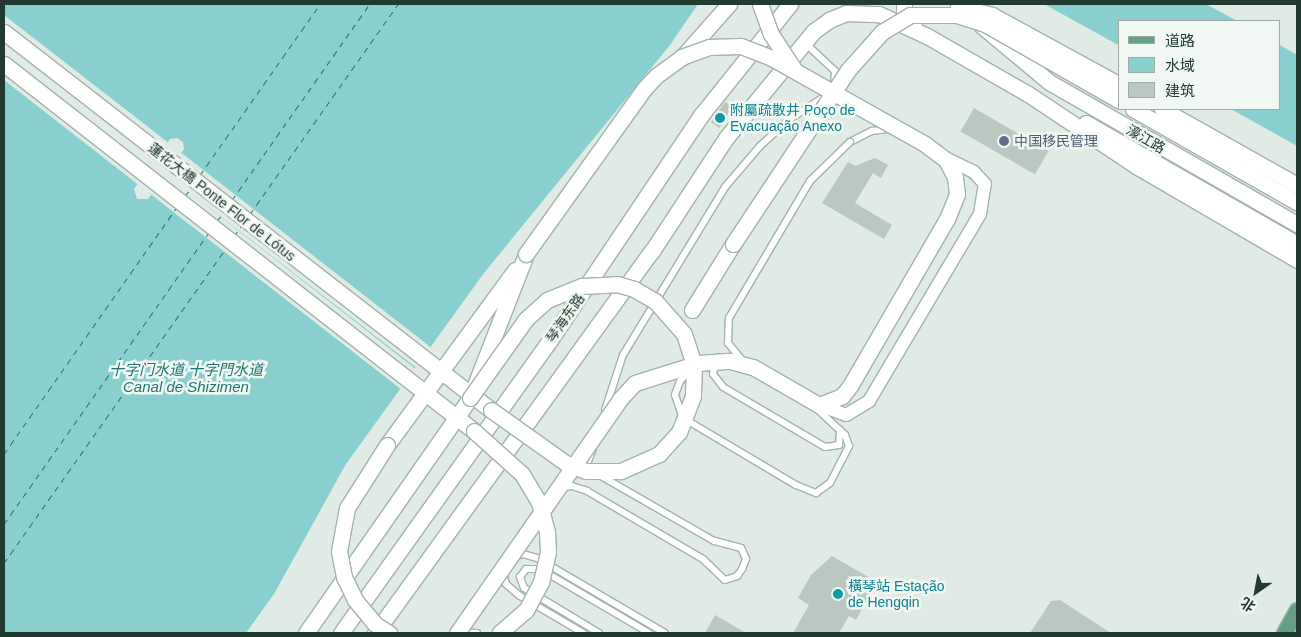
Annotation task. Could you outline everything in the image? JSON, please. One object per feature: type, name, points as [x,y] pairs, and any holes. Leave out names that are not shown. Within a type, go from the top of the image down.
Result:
[{"type":"main road","points":[[682,57],[729,4]]},
{"type":"main road","points":[[760,4],[771,34],[797,72]]},
{"type":"main road","name":"琴海东路","points":[[341,633],[550,340],[702,114],[790,4]]},
{"type":"main road","name":"濠江路","points":[[956,4],[1049,82],[1139,144],[1297,244]]},
{"type":"main road","points":[[692,310],[733,244],[848,70],[882,32],[907,10],[961,7],[992,15],[1118,84]]},
{"type":"main road","points":[[907,10],[904,13],[910,23],[927,36]]},
{"type":"main road","points":[[907,10],[957,15],[985,24],[1118,100]]},
{"type":"main road","points":[[381,631],[652,251],[726,138],[814,31],[846,13],[866,12],[879,14],[927,36],[1028,94],[1138,167],[1297,260]]},
{"type":"main road","name":"蓮花大橋 Ponte Flor de Lótus","points":[[4,32],[420,356],[460,386],[467,392],[475,398],[491,410],[535,444],[567,464],[586,471],[614,472],[636,467],[670,444],[689,412],[694,365],[684,334],[655,301],[634,289],[617,284],[582,286],[547,300],[526,319],[514,334],[476,390],[470,398],[306,633]]},
{"type":"main road","name":"蓮花大橋 Ponte Flor de Lótus","points":[[381,631],[364,612],[344,577],[339,551],[347,508],[375,462],[644,89],[657,75],[682,57],[710,47],[740,46],[772,58],[925,144],[940,155]]},
{"type":"main road","name":"蓮花大橋 Ponte Flor de Lótus","points":[[4,64],[490,444],[522,474],[543,516],[548,552],[546,569],[526,610],[500,633]]},
{"type":"main road","points":[[1028,94],[1139,144]]},
{"type":"main road","points":[[1135,110],[1297,202]]},
{"type":"main road","points":[[1164,110],[1297,185]]},
{"type":"main road","name":"濠江路","points":[[1139,144],[1297,224]]},
{"type":"main road","points":[[456,633],[557,490],[586,457],[635,383],[698,363],[737,361],[753,367],[814,403],[831,402],[850,386],[947,219],[957,186],[950,166],[940,155]]},
{"type":"main road","points":[[210,225],[226,205]]},
{"type":"main road","name":"蓮花大橋 Ponte Flor de Lótus","points":[[470,398],[526,254]]},
{"type":"main road","points":[[1284,633],[1297,610]]},
{"type":"street","points":[[814,403],[829,412],[846,415],[869,401],[980,214],[985,184],[974,172],[940,155]]},
{"type":"lane","points":[[557,490],[572,486],[587,491],[703,559],[725,580],[737,576],[742,569],[746,559],[741,548],[714,541],[597,474],[586,462],[586,457],[623,356],[725,188],[760,146],[790,119],[828,93],[834,85],[835,71],[804,43]]},
{"type":"lane","points":[[753,367],[735,354],[728,343],[729,318],[810,181],[850,142],[872,130],[888,129]]},
{"type":"lane","points":[[720,361],[712,370],[718,383],[765,412],[830,448],[839,444],[840,430]]},
{"type":"lane","points":[[698,363],[685,374],[677,388],[678,410],[683,418],[805,490],[820,493],[830,483],[849,450],[848,438],[814,403]]},
{"type":"lane","points":[[583,633],[515,592],[506,584],[506,564],[523,554],[537,558],[665,633]]},
{"type":"lane","points":[[599,633],[524,588],[520,577],[526,569],[540,569],[649,633]]},
{"type":"lane","points":[[652,626],[659,633]]},
{"type":"lane","points":[[381,631],[394,633]]},
{"type":"lane","points":[[456,633],[477,633]]},
{"type":"water","name":"十字门水道 十字門水道 Canal de Shizimen","points":[[4,4],[698,4],[670,45],[484,273],[346,464],[274,594],[246,633],[4,633]],"holes":[[[177,138],[183,142],[184,149],[148,199],[137,199],[134,189],[170,139]]]},
{"type":"water","points":[[1044,4],[1206,4],[1235,20],[1118,20],[1118,45]]},
{"type":"water","points":[[1281,46],[1297,55],[1297,146],[1233,110],[1281,110]]},
{"type":"pier","points":[[4,15],[170,144],[140,186],[4,80]]},
{"type":"pier","points":[[179,151],[433,349],[418,369],[185,189],[417,370],[402,390],[149,193]]},
{"type":"building","name":"附屬疏散井 Poço de Evacuação Anexo","points":[[725,102],[733,106],[719,128],[711,122]]},
{"type":"building","name":"中国移民管理","points":[[974,108],[1048,151],[1035,174],[960,131]]},
{"type":"building","points":[[875,158],[888,165],[881,178],[873,173],[855,203],[892,225],[884,239],[822,203],[848,162],[855,166]]},
{"type":"building","name":"橫琴站 Estação de Hengqin","points":[[832,556],[877,582],[856,620],[849,616],[839,633],[793,633],[809,605],[798,598],[811,575]]},
{"type":"building","points":[[1060,600],[1111,633],[1030,633],[1051,601]]},
{"type":"building","points":[[715,615],[746,633],[705,633]]},
{"type":"ferry route","points":[[200,175],[320,4]]},
{"type":"ferry route","points":[[232,200],[370,4]]},
{"type":"ferry route","points":[[250,214],[398,4]]},
{"type":"ferry route","points":[[185,196],[192,187]]},
{"type":"ferry route","points":[[4,454],[177,207]]},
{"type":"ferry route","points":[[217,221],[224,212]]},
{"type":"ferry route","points":[[234,236],[242,225]]},
{"type":"ferry route","points":[[4,524],[209,232]]},
{"type":"ferry route","points":[[4,563],[226,248]]},
{"type":"place","name":"附屬疏散井 Poço de Evacuação Anexo","points":[[720,118]]},
{"type":"place","name":"中国移民管理","points":[[1004,141]]},
{"type":"place","name":"橫琴站 Estação de Hengqin","points":[[838,594]]}]
